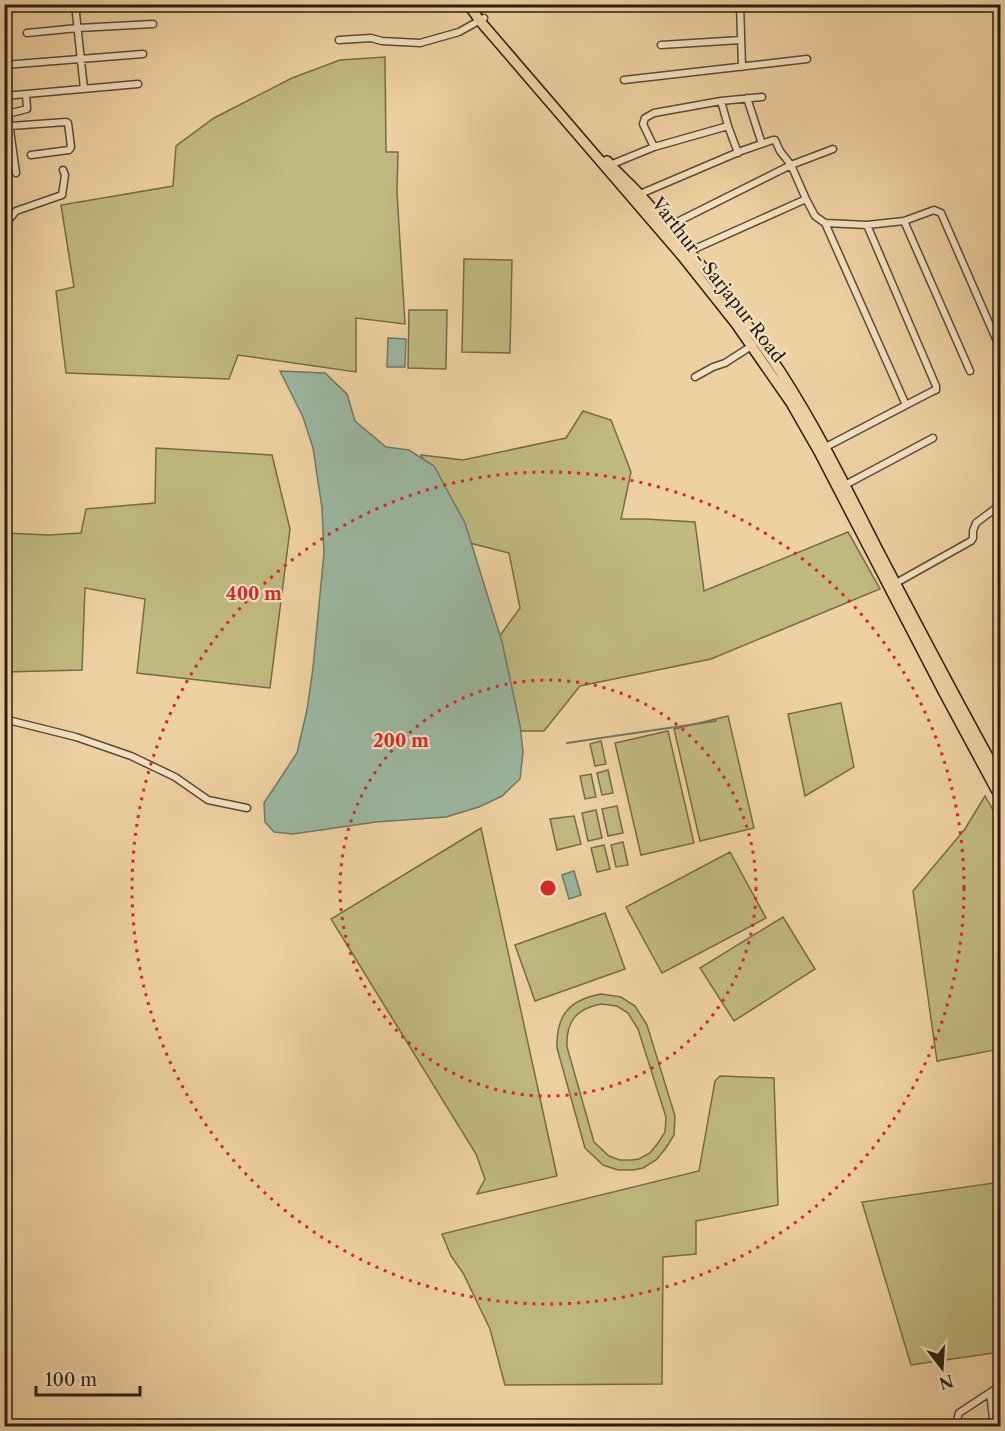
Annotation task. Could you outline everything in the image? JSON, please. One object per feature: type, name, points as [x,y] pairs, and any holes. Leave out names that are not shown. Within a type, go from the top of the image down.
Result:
[{"type":"main road","name":"Varthur - Sarjapur Road","points":[[468,4],[566,117],[640,194],[690,251],[798,399],[944,693],[1000,797]]},
{"type":"main road","name":"Varthur - Sarjapur Road","points":[[473,4],[482,20],[755,343]]},
{"type":"main road","name":"Varthur - Sarjapur Road","points":[[822,450],[845,485],[1000,778]]},
{"type":"street","points":[[75,4],[84,89]]},
{"type":"street","points":[[120,4],[161,7],[168,4]]},
{"type":"street","points":[[740,4],[742,67]]},
{"type":"street","points":[[339,40],[371,38],[382,41],[420,43],[459,32],[482,20]]},
{"type":"street","points":[[27,33],[153,24]]},
{"type":"street","points":[[662,45],[741,40]]},
{"type":"street","points":[[4,65],[143,54]]},
{"type":"street","points":[[624,80],[807,59]]},
{"type":"street","points":[[4,96],[138,84]]},
{"type":"street","points":[[16,173],[9,114],[27,110],[26,94]]},
{"type":"street","points":[[654,147],[643,124],[646,116],[721,101],[762,97]]},
{"type":"street","points":[[747,98],[762,144]]},
{"type":"street","points":[[721,101],[738,153]]},
{"type":"street","points":[[10,126],[68,123],[71,147],[69,150],[31,155]]},
{"type":"street","points":[[610,165],[654,147],[728,126]]},
{"type":"street","points":[[640,194],[775,140],[791,165],[815,216],[825,223],[867,225],[904,221],[934,210],[941,213],[1000,348]]},
{"type":"street","points":[[669,226],[791,165],[833,149]]},
{"type":"street","points":[[4,226],[16,211],[62,195],[63,170]]},
{"type":"street","points":[[690,251],[806,199]]},
{"type":"street","points":[[904,221],[970,371]]},
{"type":"street","points":[[825,223],[906,405]]},
{"type":"street","points":[[822,450],[936,390],[867,225]]},
{"type":"street","points":[[695,377],[725,363],[755,343]]},
{"type":"street","points":[[845,485],[933,438]]},
{"type":"street","points":[[896,583],[971,542],[976,523],[1000,505]]},
{"type":"street","points":[[4,719],[76,737],[123,752],[175,777],[208,800],[247,808]]},
{"type":"street","points":[[957,1426],[959,1413],[1000,1386]]},
{"type":"street","points":[[990,1393],[994,1426]]},
{"type":"shaded area","points":[[385,57],[386,152],[398,152],[397,192],[405,324],[356,318],[356,372],[238,355],[229,379],[66,373],[56,291],[74,287],[61,205],[173,186],[176,146],[214,118],[292,78],[340,60]]},
{"type":"shaded area","points":[[464,259],[512,260],[510,353],[462,352]]},
{"type":"shaded area","points":[[409,310],[447,310],[446,369],[408,368]]},
{"type":"shaded area","points":[[388,338],[406,339],[405,367],[387,367]]},
{"type":"shaded area","points":[[280,371],[325,373],[347,394],[355,421],[386,447],[409,450],[434,466],[465,523],[502,642],[520,725],[523,752],[520,779],[502,796],[479,807],[446,817],[376,822],[293,834],[274,832],[265,822],[264,803],[297,753],[307,710],[324,553],[322,508],[313,448],[303,417]]},
{"type":"shaded area","points":[[583,411],[611,420],[631,472],[621,519],[695,522],[704,591],[848,532],[880,589],[711,659],[580,686],[544,731],[508,731],[480,663],[520,608],[509,553],[466,542],[421,455],[463,460],[566,438]]},
{"type":"shaded area","points":[[156,448],[272,455],[290,529],[270,688],[137,673],[145,599],[85,588],[82,670],[5,672],[5,533],[49,535],[81,533],[86,509],[155,503]]},
{"type":"shaded area","points":[[841,703],[854,767],[805,796],[788,714]]},
{"type":"shaded area","points":[[728,716],[754,828],[700,841],[674,729]]},
{"type":"shaded area","points":[[668,731],[694,843],[641,855],[615,743]]},
{"type":"shaded area","points":[[601,741],[606,764],[595,766],[590,744]]},
{"type":"shaded area","points":[[608,770],[613,793],[602,795],[597,773]]},
{"type":"shaded area","points":[[591,774],[596,797],[585,799],[580,776]]},
{"type":"shaded area","points":[[985,796],[1000,822],[1000,1049],[937,1061],[913,891],[965,829]]},
{"type":"shaded area","points":[[617,806],[623,833],[608,836],[602,809]]},
{"type":"shaded area","points":[[596,810],[602,838],[588,841],[582,813]]},
{"type":"shaded area","points":[[574,816],[581,844],[557,850],[550,819]]},
{"type":"shaded area","points":[[481,828],[557,1176],[477,1194],[485,1179],[476,1154],[331,919]]},
{"type":"shaded area","points":[[623,842],[628,865],[616,867],[611,845]]},
{"type":"shaded area","points":[[604,845],[610,869],[597,872],[591,848]]},
{"type":"shaded area","points":[[730,852],[766,918],[662,973],[626,907]]},
{"type":"shaded area","points":[[574,871],[581,895],[569,899],[562,875]]},
{"type":"shaded area","points":[[605,913],[625,969],[535,1001],[515,945]]},
{"type":"shaded area","points":[[783,917],[815,969],[734,1021],[700,968]]},
{"type":"shaded area","points":[[601,994],[621,997],[635,1006],[647,1025],[675,1116],[674,1135],[666,1148],[656,1160],[643,1168],[618,1170],[603,1165],[585,1148],[557,1048],[557,1036],[562,1018],[567,1011],[580,1000]],"holes":[[[601,1004],[617,1006],[628,1013],[638,1029],[666,1117],[665,1132],[658,1143],[650,1153],[632,1160],[620,1160],[609,1156],[594,1142],[567,1047],[568,1030],[579,1013]]]},
{"type":"shaded area","points":[[720,1076],[774,1078],[778,1205],[696,1221],[696,1254],[663,1257],[662,1384],[505,1385],[490,1329],[463,1273],[451,1256],[442,1234],[699,1171],[715,1081]]},
{"type":"shaded area","points":[[1000,1182],[1000,1352],[911,1365],[862,1202]]},
{"type":"waterway","points":[[567,743],[716,721]]}]
